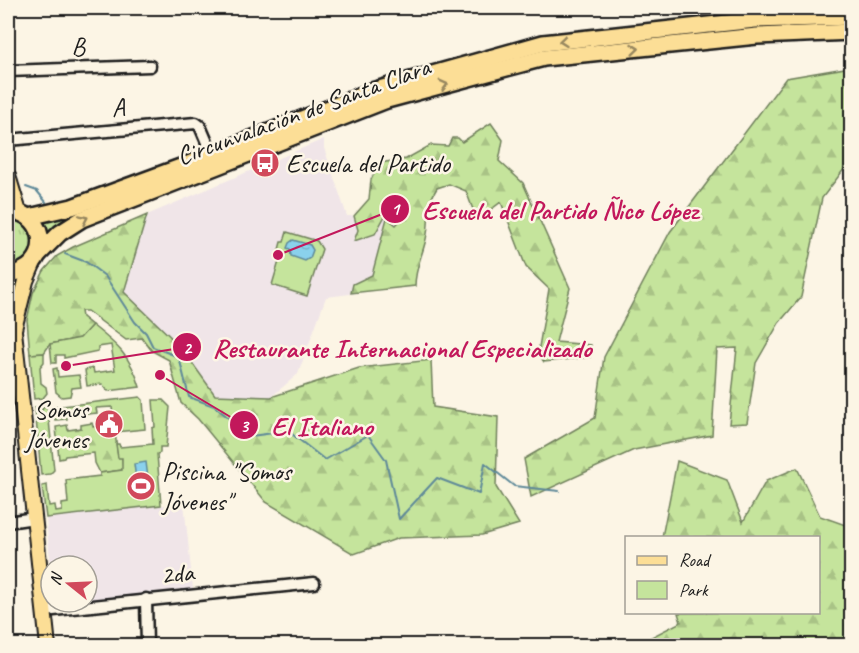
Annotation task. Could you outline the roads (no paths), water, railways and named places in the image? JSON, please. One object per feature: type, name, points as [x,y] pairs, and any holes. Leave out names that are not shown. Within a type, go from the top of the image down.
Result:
[{"type":"highway","name":"Circunvalación de Santa Clara","points":[[18,214],[72,207],[372,91],[543,43],[755,20],[852,17]]},
{"type":"highway","name":"Circunvalación de Santa Clara","points":[[36,258],[60,233],[82,219],[398,97],[544,58],[757,36],[852,32]]},
{"type":"highway","points":[[8,274],[26,269],[36,258],[41,244],[36,225],[18,214]]},
{"type":"main road","points":[[8,176],[18,214]]},
{"type":"main road","points":[[14,331],[26,281],[36,258]]},
{"type":"main road","points":[[8,310],[14,331],[39,564]]},
{"type":"main road","points":[[44,614],[48,645]]},
{"type":"street","name":"B","points":[[8,71],[150,66]]},
{"type":"street","name":"A","points":[[8,140],[192,123],[200,126],[212,154]]},
{"type":"street","points":[[8,522],[34,518]]},
{"type":"street","name":"2da","points":[[99,605],[314,583]]},
{"type":"street","points":[[146,599],[147,645]]},
{"type":"water","points":[[293,240],[310,245],[313,250],[310,258],[305,261],[291,256],[290,249],[287,248]]},
{"type":"water","points":[[146,462],[149,486],[137,487],[134,464]]},
{"type":"waterway","points":[[26,187],[37,191],[46,202]]},
{"type":"waterway","points":[[65,254],[86,262],[105,276],[135,322],[146,333],[153,347],[179,357],[189,397],[214,406],[251,436],[288,431],[325,460],[368,435],[386,460],[399,519],[437,478],[479,494],[485,463],[514,486],[559,491]]},
{"type":"place","name":"Escuela del Partido","points":[[265,163]]},
{"type":"place","name":"Escuela del Partido Ñico López","points":[[278,255]]},
{"type":"place","name":"Restaurante Internacional Especializado","points":[[66,366]]},
{"type":"place","name":"El Italiano","points":[[160,375]]},
{"type":"place","name":"Somos Jóvenes","points":[[109,424]]},
{"type":"place","name":"Piscina \"Somos Jóvenes\"","points":[[141,486]]}]
